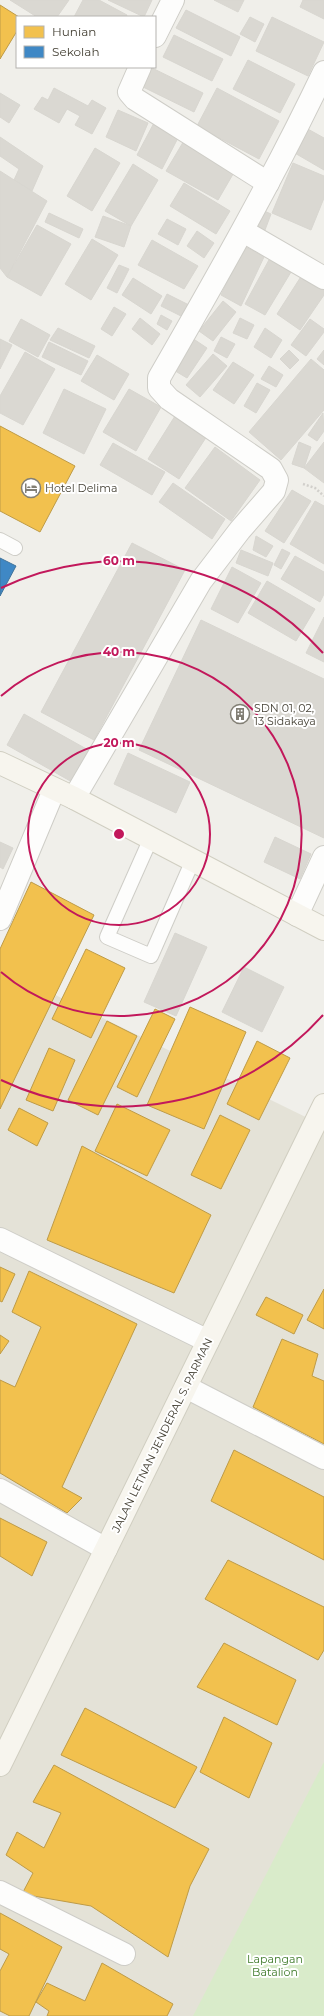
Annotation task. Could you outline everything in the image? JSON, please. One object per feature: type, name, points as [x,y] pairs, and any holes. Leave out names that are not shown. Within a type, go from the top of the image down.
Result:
[{"type":"main road","points":[[0,763],[54,790],[74,798],[324,929]]},
{"type":"main road","name":"JALAN LETNAN JENDERAL S. PARMAN","points":[[0,1765],[324,1105]]},
{"type":"street","points":[[156,34],[173,0]]},
{"type":"street","points":[[140,68],[129,92],[135,100],[268,183]]},
{"type":"street","points":[[74,798],[201,581],[240,530],[274,491],[277,480],[271,469],[169,399],[159,388],[159,378],[243,231],[324,72]]},
{"type":"street","points":[[243,231],[324,278]]},
{"type":"street","points":[[0,919],[54,790]]},
{"type":"street","points":[[297,914],[324,857]]},
{"type":"street","points":[[0,1239],[208,1341]]},
{"type":"street","points":[[186,1388],[324,1458]]},
{"type":"street","points":[[0,1490],[106,1549]]},
{"type":"street","points":[[0,1892],[124,1954]]},
{"type":"lane","points":[[0,540],[15,548]]},
{"type":"lane","points":[[151,838],[108,937],[151,956],[193,860]]},
{"type":"shaded area","points":[[0,968],[324,1126],[324,2016],[0,2016]]},
{"type":"green space","name":"Lapangan Batalion","points":[[324,1762],[324,2016],[193,2016]]},
{"type":"building: Hunian","points":[[0,5],[17,16],[16,16],[16,33],[0,59]]},
{"type":"building: Hunian","name":"Hotel Delima","points":[[0,426],[75,466],[40,532],[0,511]]},
{"type":"building: Hunian","points":[[31,882],[94,915],[0,1109],[0,949]]},
{"type":"building: Hunian","points":[[86,949],[125,968],[91,1038],[52,1019]]},
{"type":"building: Hunian","points":[[190,1007],[246,1032],[204,1129],[147,1105]]},
{"type":"building: Hunian","points":[[155,1009],[175,1019],[137,1097],[117,1087]]},
{"type":"building: Hunian","points":[[107,1021],[137,1036],[98,1115],[68,1100]]},
{"type":"building: Hunian","points":[[257,1041],[290,1058],[259,1120],[227,1104]]},
{"type":"building: Hunian","points":[[49,1048],[75,1060],[53,1111],[26,1100]]},
{"type":"building: Hunian","points":[[117,1104],[170,1130],[147,1176],[95,1151]]},
{"type":"building: Hunian","points":[[19,1108],[48,1123],[37,1146],[8,1130]]},
{"type":"building: Hunian","points":[[220,1115],[250,1130],[221,1189],[191,1175]]},
{"type":"building: Hunian","points":[[82,1146],[211,1215],[174,1293],[47,1240]]},
{"type":"building: Hunian","points":[[0,1267],[15,1274],[2,1302],[0,1301]]},
{"type":"building: Hunian","points":[[29,1271],[137,1324],[62,1487],[82,1498],[67,1513],[0,1473],[0,1380],[15,1387],[41,1327],[12,1312]]},
{"type":"building: Hunian","points":[[324,1289],[324,1329],[307,1320]]},
{"type":"building: Hunian","points":[[266,1297],[303,1315],[294,1334],[256,1315]]},
{"type":"building: Hunian","points":[[0,1335],[9,1341],[0,1354]]},
{"type":"building: Hunian","points":[[282,1339],[318,1354],[312,1376],[324,1381],[324,1444],[253,1407]]},
{"type":"building: Hunian","points":[[234,1450],[324,1497],[324,1560],[211,1501]]},
{"type":"building: Hunian","points":[[0,1518],[47,1542],[32,1576],[0,1556]]},
{"type":"building: Hunian","points":[[228,1560],[324,1607],[324,1650],[318,1660],[205,1599]]},
{"type":"building: Hunian","points":[[224,1643],[296,1680],[277,1725],[197,1687]]},
{"type":"building: Hunian","points":[[85,1708],[197,1767],[175,1808],[61,1755]]},
{"type":"building: Hunian","points":[[224,1717],[272,1743],[249,1798],[200,1772]]},
{"type":"building: Hunian","points":[[54,1765],[209,1849],[190,1886],[168,1957],[91,1906],[22,1894],[33,1873],[6,1855],[17,1832],[44,1848],[61,1813],[33,1802]]},
{"type":"building: Hunian","points":[[0,1913],[62,1947],[29,2016],[10,2016],[0,2011],[0,1971],[9,1954],[0,1949]]},
{"type":"building: Hunian","points":[[102,1963],[173,2004],[167,2016],[47,2016],[49,2011],[36,2002],[47,1983],[85,2001]]},
{"type":"building: Sekolah","points":[[0,558],[16,566],[0,596]]},
{"type":"building: Lainnya","points":[[10,0],[69,0],[58,16],[35,16]]},
{"type":"building: Lainnya","points":[[83,0],[99,0],[127,15],[126,16],[75,16]]},
{"type":"building: Lainnya","points":[[108,0],[152,0],[144,16]]},
{"type":"building: Lainnya","points":[[214,0],[244,0],[238,12]]},
{"type":"building: Lainnya","points":[[303,0],[324,0],[324,19],[300,7]]},
{"type":"building: Lainnya","points":[[186,10],[240,37],[231,56],[176,28]]},
{"type":"building: Lainnya","points":[[250,17],[264,24],[255,42],[240,34]]},
{"type":"building: Lainnya","points":[[272,17],[324,42],[308,76],[256,51]]},
{"type":"building: Lainnya","points":[[174,35],[223,59],[212,81],[163,57]]},
{"type":"building: Lainnya","points":[[248,60],[295,84],[280,113],[233,89]]},
{"type":"building: Lainnya","points":[[150,68],[152,68],[203,93],[194,112],[141,86]]},
{"type":"building: Lainnya","points":[[54,88],[88,106],[92,100],[106,108],[92,134],[75,125],[80,116],[67,109],[59,123],[34,109],[42,97],[48,100]]},
{"type":"building: Lainnya","points":[[217,88],[279,121],[259,159],[197,126]]},
{"type":"building: Lainnya","points":[[0,93],[20,105],[9,123],[0,117]]},
{"type":"building: Lainnya","points":[[118,110],[148,123],[136,151],[106,137]]},
{"type":"building: Lainnya","points":[[155,121],[180,134],[162,169],[137,155]]},
{"type":"building: Lainnya","points":[[306,128],[324,138],[324,170],[293,152]]},
{"type":"building: Lainnya","points":[[0,137],[43,166],[32,191],[14,180],[19,169],[0,156]]},
{"type":"building: Lainnya","points":[[185,139],[236,169],[218,200],[166,171]]},
{"type":"building: Lainnya","points":[[95,148],[120,163],[92,211],[67,196]]},
{"type":"building: Lainnya","points":[[293,163],[324,176],[324,198],[311,230],[272,213]]},
{"type":"building: Lainnya","points":[[133,164],[158,180],[131,226],[105,211]]},
{"type":"building: Lainnya","points":[[0,171],[47,201],[7,277],[0,268]]},
{"type":"building: Lainnya","points":[[184,183],[230,211],[216,234],[170,206]]},
{"type":"building: Lainnya","points":[[262,210],[271,214],[262,238],[252,234]]},
{"type":"building: Lainnya","points":[[49,213],[83,229],[79,238],[45,222]]},
{"type":"building: Lainnya","points":[[103,216],[131,226],[124,247],[95,237]]},
{"type":"building: Lainnya","points":[[167,219],[186,229],[178,245],[158,234]]},
{"type":"building: Lainnya","points":[[37,225],[71,244],[41,296],[7,277]]},
{"type":"building: Lainnya","points":[[197,231],[214,243],[204,258],[187,246]]},
{"type":"building: Lainnya","points":[[92,239],[118,255],[91,300],[65,284]]},
{"type":"building: Lainnya","points":[[152,240],[198,266],[184,289],[138,265]]},
{"type":"building: Lainnya","points":[[244,246],[264,257],[241,306],[221,295]]},
{"type":"building: Lainnya","points":[[270,258],[291,272],[265,315],[245,304]]},
{"type":"building: Lainnya","points":[[119,265],[129,269],[117,293],[107,288]]},
{"type":"building: Lainnya","points":[[302,275],[324,289],[324,295],[300,330],[277,314]]},
{"type":"building: Lainnya","points":[[133,278],[162,296],[151,314],[122,295]]},
{"type":"building: Lainnya","points":[[167,294],[191,306],[185,318],[161,306]]},
{"type":"building: Lainnya","points":[[223,301],[236,312],[213,341],[199,331]]},
{"type":"building: Lainnya","points":[[114,307],[126,314],[112,336],[101,329]]},
{"type":"building: Lainnya","points":[[161,315],[172,321],[167,330],[157,324]]},
{"type":"building: Lainnya","points":[[140,318],[160,334],[152,345],[132,329]]},
{"type":"building: Lainnya","points":[[240,318],[254,325],[247,339],[233,333]]},
{"type":"building: Lainnya","points":[[21,319],[50,335],[38,357],[9,341]]},
{"type":"building: Lainnya","points":[[310,319],[324,329],[324,332],[306,356],[291,345]]},
{"type":"building: Lainnya","points":[[58,328],[95,346],[89,358],[50,340]]},
{"type":"building: Lainnya","points":[[265,328],[282,340],[271,358],[254,347]]},
{"type":"building: Lainnya","points":[[221,337],[235,344],[227,358],[214,351]]},
{"type":"building: Lainnya","points":[[192,338],[207,348],[187,378],[172,369]]},
{"type":"building: Lainnya","points":[[0,339],[12,345],[0,369]]},
{"type":"building: Lainnya","points":[[49,342],[88,361],[81,375],[42,357]]},
{"type":"building: Lainnya","points":[[289,350],[299,360],[290,369],[280,359]]},
{"type":"building: Lainnya","points":[[324,350],[324,365],[317,359]]},
{"type":"building: Lainnya","points":[[25,352],[55,369],[23,425],[0,413],[0,396]]},
{"type":"building: Lainnya","points":[[213,354],[227,366],[200,397],[186,385]]},
{"type":"building: Lainnya","points":[[97,355],[129,374],[114,400],[81,381]]},
{"type":"building: Lainnya","points":[[311,359],[324,370],[324,410],[281,460],[249,432]]},
{"type":"building: Lainnya","points":[[233,362],[254,375],[234,404],[213,390]]},
{"type":"building: Lainnya","points":[[269,366],[283,375],[276,387],[261,379]]},
{"type":"building: Lainnya","points":[[257,383],[270,390],[256,413],[244,406]]},
{"type":"building: Lainnya","points":[[64,389],[106,409],[84,454],[43,433]]},
{"type":"building: Lainnya","points":[[129,389],[161,407],[136,451],[103,432]]},
{"type":"building: Lainnya","points":[[323,413],[324,431],[317,441],[308,435]]},
{"type":"building: Lainnya","points":[[175,416],[207,436],[179,479],[148,459]]},
{"type":"building: Lainnya","points":[[299,442],[311,447],[304,468],[292,464]]},
{"type":"building: Lainnya","points":[[324,442],[324,483],[304,468]]},
{"type":"building: Lainnya","points":[[113,443],[165,472],[152,495],[100,465]]},
{"type":"building: Lainnya","points":[[215,447],[260,480],[231,521],[185,488]]},
{"type":"building: Lainnya","points":[[173,483],[225,519],[212,539],[159,502]]},
{"type":"building: Lainnya","points":[[292,490],[311,501],[284,543],[265,531]]},
{"type":"building: Lainnya","points":[[315,501],[324,506],[324,564],[290,544]]},
{"type":"building: Lainnya","points":[[256,536],[273,546],[266,557],[253,550]]},
{"type":"building: Lainnya","points":[[132,543],[185,570],[94,740],[41,712]]},
{"type":"building: Lainnya","points":[[282,549],[290,553],[281,569],[274,565]]},
{"type":"building: Lainnya","points":[[241,550],[273,563],[268,576],[236,563]]},
{"type":"building: Lainnya","points":[[295,556],[324,572],[324,594],[320,602],[281,579]]},
{"type":"building: Lainnya","points":[[232,567],[261,583],[238,623],[211,609]]},
{"type":"building: Lainnya","points":[[267,581],[315,609],[296,641],[248,613]]},
{"type":"building: Lainnya","points":[[324,617],[324,662],[306,653]]},
{"type":"building: Lainnya","name":"SDN 01, 02, 13 Sidakaya","points":[[201,620],[324,679],[324,838],[139,750]]},
{"type":"building: Lainnya","points":[[24,714],[90,751],[72,782],[7,745]]},
{"type":"building: Lainnya","points":[[128,753],[190,782],[176,813],[114,784]]},
{"type":"building: Lainnya","points":[[275,837],[311,854],[300,879],[264,862]]},
{"type":"building: Lainnya","points":[[0,842],[13,848],[3,869],[0,867]]},
{"type":"building: Lainnya","points":[[175,933],[207,947],[176,1016],[144,1002]]},
{"type":"building: Lainnya","points":[[244,967],[284,987],[262,1032],[222,1012]]},
{"type":"place","name":"Hotel Delima","points":[[31,488]]},
{"type":"place","name":"SDN 01, 02, 13 Sidakaya","points":[[240,714]]}]
